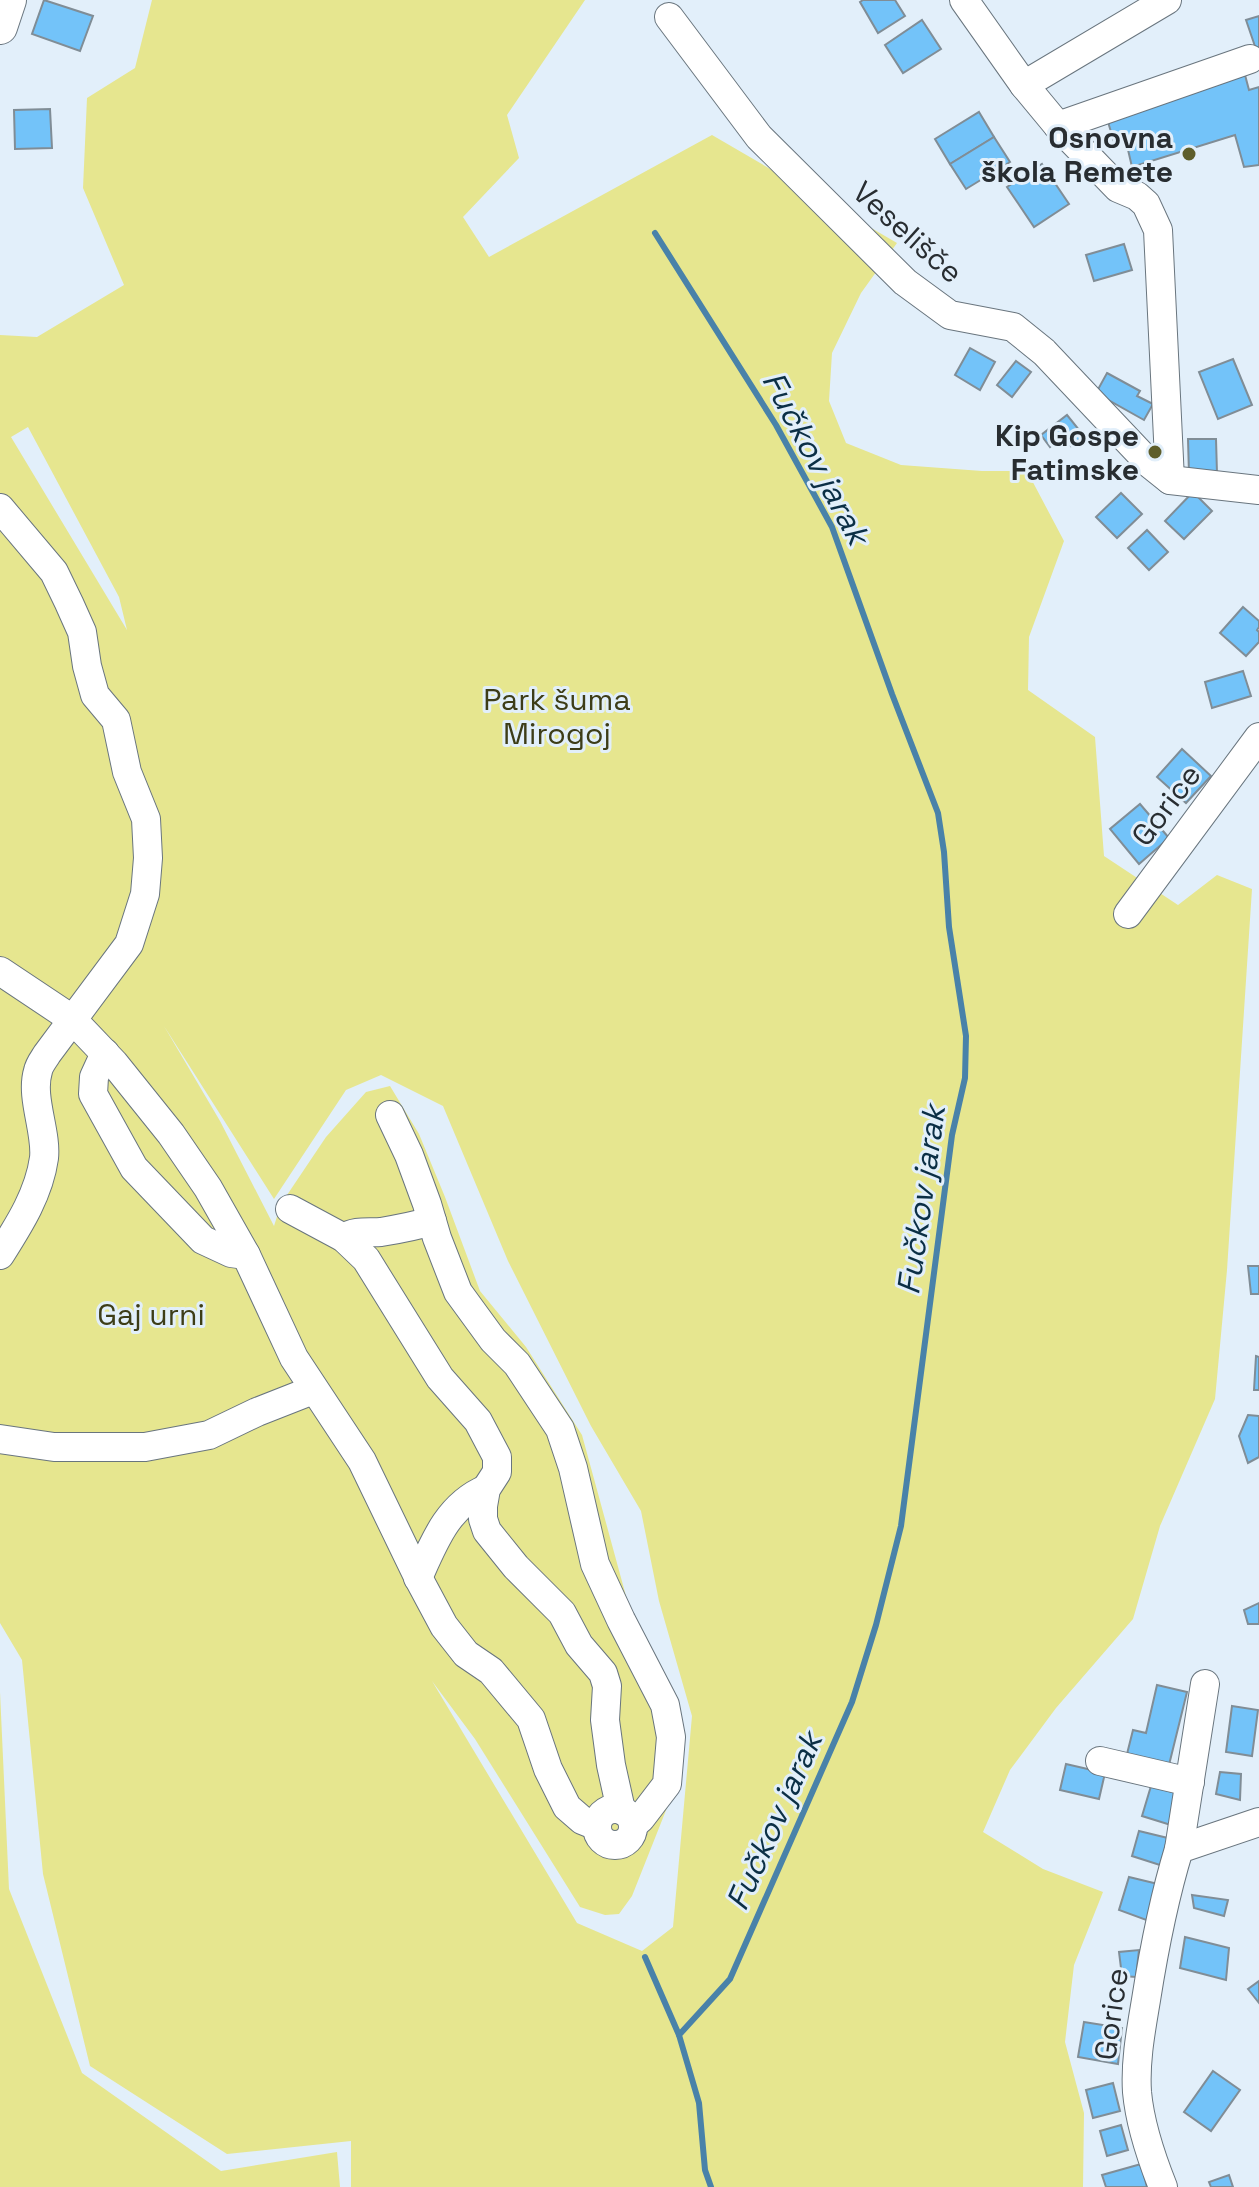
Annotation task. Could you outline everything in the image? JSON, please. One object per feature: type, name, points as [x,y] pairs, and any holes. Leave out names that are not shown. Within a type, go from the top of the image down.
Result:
[{"type":"main road","points":[[0,27],[9,0]]},
{"type":"street","points":[[964,0],[1024,85],[1058,126],[1118,188],[1137,196],[1146,204],[1158,230],[1170,480],[1259,490]]},
{"type":"street","points":[[1024,85],[1167,0]]},
{"type":"street","name":"Veselišče","points":[[669,17],[759,137],[905,282],[950,315],[1013,327],[1044,352],[1150,464],[1170,480]]},
{"type":"street","points":[[1058,126],[1250,59]]},
{"type":"street","points":[[0,508],[54,572],[82,632],[95,695],[116,720],[127,772],[146,819],[148,858],[145,894],[129,944],[72,1019],[37,1072],[44,1156],[36,1192],[0,1255]]},
{"type":"street","name":"Gorice","points":[[1128,914],[1259,737]]},
{"type":"street","points":[[0,971],[72,1019],[105,1053],[171,1134],[208,1188],[246,1255],[294,1358],[362,1461],[444,1626],[466,1654],[491,1671],[531,1719],[548,1769],[567,1807],[582,1820],[597,1826],[604,1813],[612,1809],[627,1817],[641,1818],[667,1784],[671,1737],[665,1705],[595,1564],[573,1468],[560,1429],[517,1364],[493,1340],[458,1292],[409,1155],[390,1115]]},
{"type":"street","points":[[105,1053],[94,1077],[93,1094],[134,1168],[203,1240],[231,1253],[246,1255]]},
{"type":"street","points":[[290,1209],[344,1238],[366,1259],[440,1378],[478,1421],[497,1457],[497,1472],[486,1489],[483,1519],[487,1531],[516,1567],[562,1613],[579,1645],[603,1673],[607,1686],[605,1720],[611,1765],[627,1817]]},
{"type":"street","points":[[344,1238],[351,1234],[432,1221]]},
{"type":"street","points":[[0,1439],[54,1447],[145,1447],[209,1435],[313,1390]]},
{"type":"street","points":[[418,1578],[441,1528],[455,1510],[486,1489]]},
{"type":"street","name":"Gorice","points":[[1163,2187],[1149,2152],[1137,2093],[1137,2069],[1151,1967],[1179,1849],[1205,1684]]},
{"type":"street","points":[[1100,1761],[1190,1782]]},
{"type":"street","points":[[1179,1849],[1259,1822]]},
{"type":"green space","name":"Park šuma Mirogoj","points":[[152,0],[585,0],[507,115],[519,158],[463,217],[489,257],[712,135],[897,243],[861,293],[832,353],[829,401],[846,443],[901,465],[1027,471],[1064,541],[1029,637],[1028,690],[1095,737],[1104,856],[1178,905],[1217,875],[1252,889],[1227,1270],[1215,1399],[1160,1526],[1133,1619],[1056,1708],[1010,1770],[983,1832],[1043,1869],[1103,1892],[1074,1965],[1065,2042],[1084,2113],[1083,2187],[351,2187],[351,2141],[227,2154],[90,2066],[43,1874],[22,1660],[0,1623],[0,335],[37,337],[124,285],[83,188],[87,98],[135,68]],"holes":[[[28,427],[119,597],[127,630],[11,437]],[[164,1026],[274,1199],[346,1090],[381,1075],[443,1106],[508,1261],[591,1426],[641,1511],[659,1601],[692,1716],[673,1927],[642,1951],[577,1923],[432,1681],[475,1739],[580,1907],[605,1915],[619,1914],[632,1896],[680,1775],[635,1629],[582,1435],[526,1347],[480,1291],[419,1134],[390,1086],[366,1092],[326,1137],[281,1204],[274,1226],[220,1121]]]},
{"type":"green space","points":[[0,1692],[9,1889],[82,2073],[221,2171],[337,2152],[340,2187],[0,2187]]},
{"type":"building","points":[[44,0],[93,16],[80,51],[32,34]]},
{"type":"building","points":[[895,0],[905,16],[878,33],[860,2]]},
{"type":"building","points":[[1259,16],[1259,58],[1246,20]]},
{"type":"building","points":[[922,20],[941,49],[903,73],[885,45]]},
{"type":"building","points":[[1245,75],[1249,90],[1259,87],[1259,165],[1244,167],[1235,135],[1132,167],[1126,141],[1115,145],[1108,122]]},
{"type":"building","points":[[50,109],[52,148],[15,149],[14,110]]},
{"type":"building","points":[[979,112],[994,137],[950,164],[935,139]]},
{"type":"building","points":[[994,137],[1010,162],[966,189],[950,164]]},
{"type":"building","points":[[1042,164],[1069,204],[1034,227],[1007,187]]},
{"type":"building","points":[[1124,244],[1132,270],[1094,281],[1086,255]]},
{"type":"building","points":[[970,348],[995,362],[980,390],[955,375]]},
{"type":"building","points":[[1233,359],[1252,405],[1218,419],[1199,372]]},
{"type":"building","points":[[1016,361],[1031,372],[1012,397],[997,385]]},
{"type":"building","points":[[1107,373],[1140,391],[1137,396],[1153,404],[1144,420],[1096,393]]},
{"type":"building","points":[[1067,415],[1084,436],[1071,446],[1063,436],[1050,447],[1041,435]]},
{"type":"building","points":[[1188,439],[1216,439],[1217,473],[1189,474]]},
{"type":"building","points":[[1193,492],[1212,511],[1184,539],[1165,521]]},
{"type":"building","points":[[1121,493],[1142,514],[1117,538],[1096,517]]},
{"type":"building","points":[[1147,530],[1168,552],[1149,570],[1128,548]]},
{"type":"building","points":[[1243,607],[1259,621],[1259,642],[1246,656],[1220,633]]},
{"type":"building","points":[[1243,671],[1251,696],[1212,708],[1205,682]]},
{"type":"building","points":[[1182,749],[1211,776],[1186,803],[1157,777]]},
{"type":"building","points":[[1140,804],[1169,838],[1139,864],[1110,829]]},
{"type":"building","points":[[1248,1266],[1259,1266],[1259,1294],[1251,1294]]},
{"type":"building","points":[[1256,1356],[1259,1357],[1259,1390],[1254,1390]]},
{"type":"building","points":[[1248,1415],[1259,1416],[1259,1457],[1248,1463],[1239,1436]]},
{"type":"building","points":[[1259,1603],[1259,1624],[1248,1624],[1244,1610]]},
{"type":"building","points":[[1157,1685],[1187,1692],[1167,1773],[1125,1762],[1133,1730],[1146,1733]]},
{"type":"building","points":[[1232,1706],[1258,1710],[1252,1756],[1226,1752]]},
{"type":"building","points":[[1066,1764],[1105,1773],[1099,1799],[1060,1790]]},
{"type":"building","points":[[1220,1772],[1241,1774],[1240,1800],[1216,1794]]},
{"type":"building","points":[[1151,1786],[1183,1795],[1174,1826],[1142,1816]]},
{"type":"building","points":[[1139,1831],[1172,1839],[1163,1866],[1132,1856]]},
{"type":"building","points":[[1129,1877],[1158,1884],[1149,1921],[1119,1910]]},
{"type":"building","points":[[1192,1895],[1228,1900],[1224,1916],[1194,1908]]},
{"type":"building","points":[[1185,1937],[1229,1948],[1226,1980],[1180,1968]]},
{"type":"building","points":[[1139,1950],[1136,1977],[1122,1976],[1119,1952]]},
{"type":"building","points":[[1259,1981],[1259,2003],[1248,1989]]},
{"type":"building","points":[[1084,2022],[1122,2028],[1118,2064],[1078,2057]]},
{"type":"building","points":[[1213,2071],[1240,2090],[1211,2131],[1184,2112]]},
{"type":"building","points":[[1113,2083],[1120,2111],[1093,2118],[1086,2090]]},
{"type":"building","points":[[1121,2125],[1128,2150],[1107,2156],[1100,2131]]},
{"type":"building","points":[[1141,2164],[1147,2187],[1106,2187],[1102,2175]]},
{"type":"building","points":[[1229,2175],[1233,2187],[1211,2187],[1209,2182]]},
{"type":"waterway","name":"Fučkov jarak","points":[[655,233],[776,425],[832,527],[938,813],[949,927],[966,1036],[965,1078],[952,1135],[901,1526],[876,1625],[852,1702],[730,1979],[679,2035],[699,2103],[705,2170],[711,2187]]},
{"type":"waterway","points":[[645,1957],[679,2035]]},
{"type":"place","name":"Osnovna škola Remete","points":[[1189,154]]},
{"type":"place","name":"Kip Gospe Fatimske","points":[[1155,452]]},
{"type":"park label","name":"Gaj urni","points":[[151,1314]]}]
